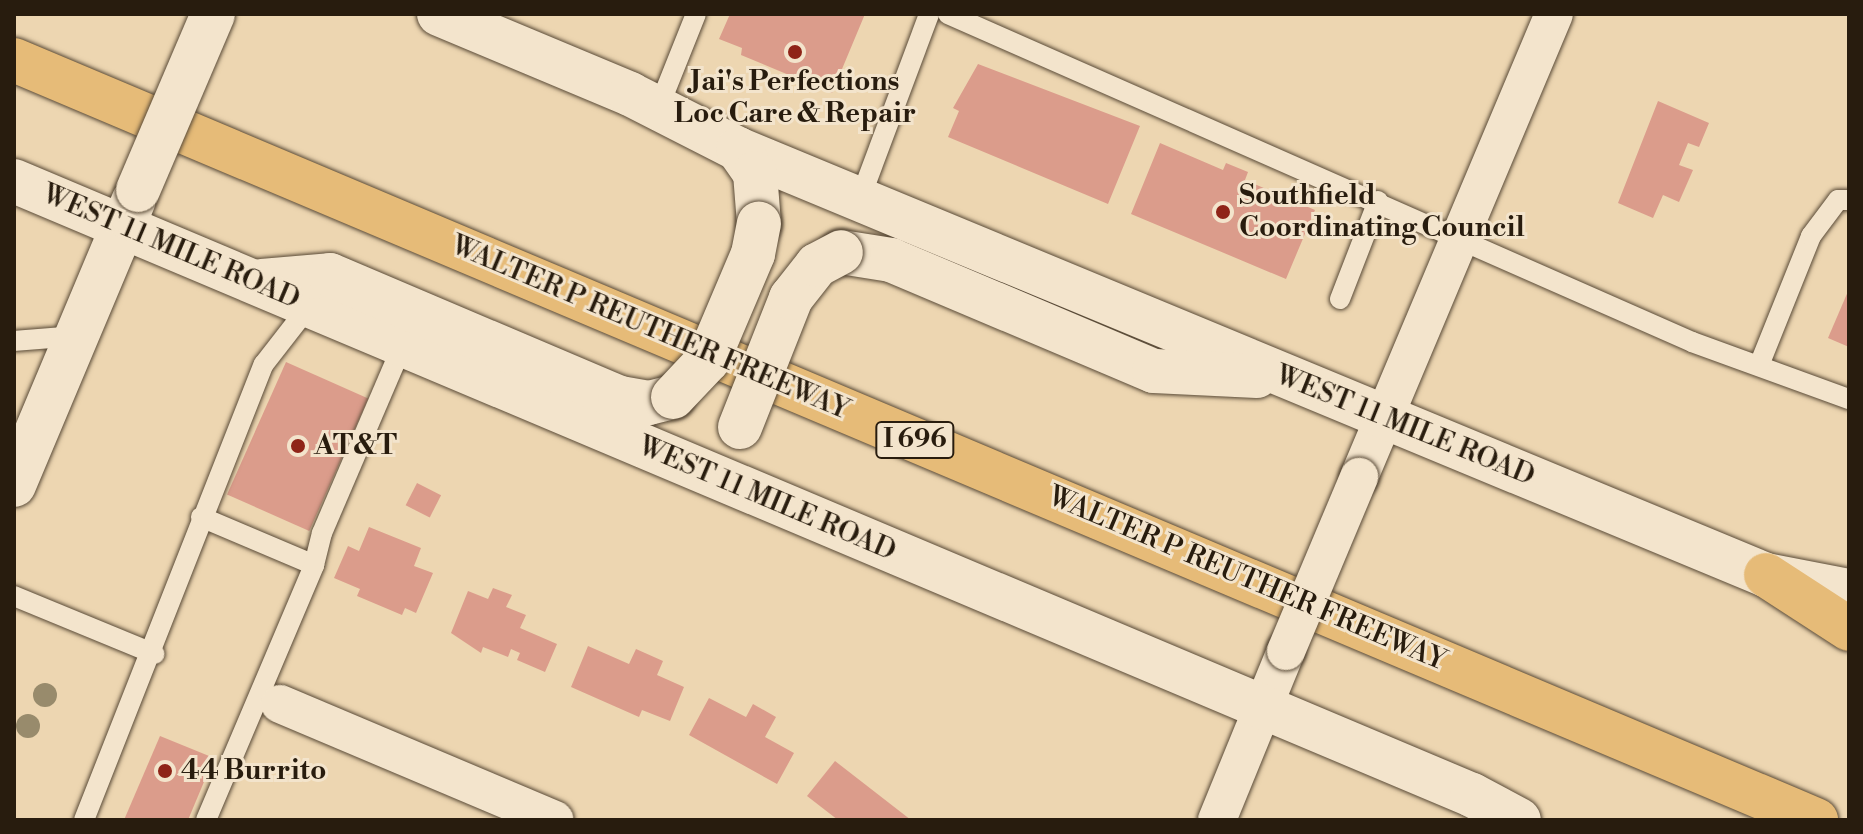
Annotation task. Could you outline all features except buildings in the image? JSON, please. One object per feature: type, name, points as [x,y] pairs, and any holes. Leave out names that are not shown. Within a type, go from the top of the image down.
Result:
[{"type":"highway","name":"WALTER P REUTHER FREEWAY","points":[[14,60],[1816,820]]},
{"type":"highway","points":[[1766,575],[1849,629]]},
{"type":"main road","points":[[14,485],[213,14]]},
{"type":"main road","name":"WEST 11 MILE ROAD","points":[[439,14],[499,26],[738,149],[1766,575],[1849,591]]},
{"type":"main road","points":[[256,282],[330,275],[620,398],[649,403],[673,397],[708,360],[753,254],[759,224],[755,173],[738,149]]},
{"type":"main road","name":"WEST 11 MILE ROAD","points":[[14,181],[130,209],[256,282],[1519,820]]},
{"type":"main road","points":[[762,497],[742,458],[740,427],[791,298],[817,265],[841,252],[891,260],[1154,371],[1287,378]]},
{"type":"street","points":[[1217,820],[1554,14]]},
{"type":"street","points":[[280,704],[555,820]]},
{"type":"lane","points":[[658,109],[696,14]]},
{"type":"lane","points":[[860,199],[929,14]]},
{"type":"lane","points":[[948,14],[1692,342],[1760,363],[1849,399]]},
{"type":"lane","points":[[1760,363],[1811,236],[1838,200],[1849,200]]},
{"type":"lane","points":[[1340,299],[1378,201]]},
{"type":"lane","points":[[84,820],[155,654],[201,517],[264,364],[310,305]]},
{"type":"lane","points":[[14,341],[76,336]]},
{"type":"lane","points":[[206,820],[314,565],[322,533],[403,344]]},
{"type":"lane","points":[[201,517],[314,565]]},
{"type":"lane","points":[[14,596],[155,654]]},
{"type":"place","name":"Jai's Perfections Loc Care & Repair","points":[[795,52]]},
{"type":"place","name":"Southfield Coordinating Council","points":[[1223,212]]},
{"type":"place","name":"AT&T","points":[[298,446]]},
{"type":"place","name":"44 Burrito","points":[[165,771]]}]
